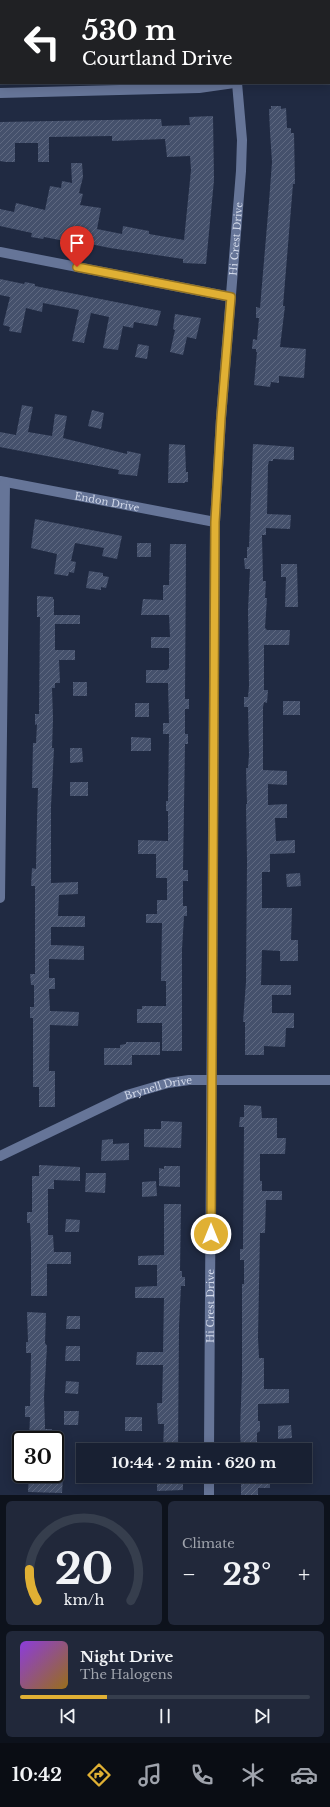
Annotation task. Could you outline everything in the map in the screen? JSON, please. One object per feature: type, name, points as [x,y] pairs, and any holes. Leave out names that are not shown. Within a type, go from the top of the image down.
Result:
[{"type":"street","points":[[0,93],[199,88],[229,84]]},
{"type":"street","name":"Hi Crest Drive","points":[[209,1443],[215,522],[221,418],[241,171],[242,140],[236,84]]},
{"type":"street","points":[[0,252],[231,297]]},
{"type":"street","points":[[0,898],[2,481]]},
{"type":"street","name":"Endon Drive","points":[[2,481],[215,522]]},
{"type":"street","name":"Brynell Drive","points":[[0,1156],[127,1095],[168,1083],[189,1080],[330,1080]]},
{"type":"street","points":[[209,1483],[209,1495]]},
{"type":"building","points":[[271,106],[281,106],[281,109],[286,108],[287,128],[291,128],[291,133],[294,133],[295,184],[293,184],[283,306],[285,306],[280,347],[306,349],[304,378],[279,376],[279,383],[271,382],[270,387],[254,385],[257,352],[256,349],[252,349],[253,339],[257,340],[259,318],[256,318],[256,307],[260,308],[269,202],[272,162],[269,109],[271,109]]},
{"type":"building","points":[[213,116],[214,180],[206,264],[183,263],[183,259],[110,248],[71,240],[70,242],[44,237],[43,239],[31,237],[32,233],[0,226],[0,209],[14,212],[16,203],[45,210],[50,186],[61,188],[62,181],[72,183],[71,163],[82,163],[83,177],[79,193],[83,194],[80,205],[101,208],[97,229],[122,234],[123,226],[149,231],[149,234],[184,240],[191,170],[190,156],[167,157],[165,139],[112,141],[112,136],[49,137],[49,162],[38,162],[38,143],[15,143],[15,162],[6,162],[0,161],[0,122],[161,119],[162,126],[190,125],[189,117]]},
{"type":"building","points":[[0,279],[24,284],[25,282],[35,284],[35,286],[161,311],[157,326],[134,322],[133,328],[123,326],[118,350],[103,348],[109,317],[91,313],[84,343],[72,341],[79,310],[43,303],[42,312],[26,308],[21,333],[9,331],[10,327],[3,325],[10,297],[0,295]]},
{"type":"building","points":[[175,314],[201,318],[196,339],[187,337],[183,355],[170,352],[175,330],[173,329]]},
{"type":"building","points":[[138,344],[149,346],[147,359],[135,357]]},
{"type":"building","points":[[22,405],[33,407],[28,432],[52,436],[55,414],[67,416],[63,438],[127,454],[127,451],[141,454],[137,476],[118,474],[119,470],[0,447],[0,432],[16,435]]},
{"type":"building","points":[[92,410],[104,413],[101,429],[88,426]]},
{"type":"building","points":[[169,444],[185,445],[188,482],[168,483]]},
{"type":"building","points":[[253,444],[294,447],[294,460],[273,459],[273,461],[269,461],[268,465],[267,514],[291,515],[290,529],[266,528],[266,535],[262,535],[263,581],[266,581],[265,598],[267,598],[265,628],[267,630],[290,630],[289,645],[264,645],[264,690],[268,690],[267,703],[264,702],[263,707],[263,770],[287,771],[287,785],[268,784],[268,805],[287,804],[287,818],[275,818],[276,841],[295,840],[295,853],[270,854],[270,872],[262,872],[262,908],[292,908],[291,940],[298,940],[298,961],[280,961],[280,951],[262,950],[261,985],[291,985],[291,995],[272,995],[272,1013],[294,1013],[294,1028],[286,1028],[285,1047],[264,1046],[264,1055],[245,1055],[245,1022],[243,1022],[246,982],[246,768],[248,768],[249,755],[248,707],[244,707],[244,697],[248,697],[249,686],[248,610],[250,569],[245,569],[244,558],[247,558],[247,547],[249,547]]},
{"type":"building","points":[[35,519],[122,536],[117,559],[102,556],[104,548],[75,543],[71,561],[76,562],[74,573],[69,572],[68,576],[54,574],[57,554],[31,548]]},
{"type":"building","points":[[137,543],[151,543],[151,557],[137,557]]},
{"type":"building","points":[[170,544],[186,544],[185,699],[189,699],[189,709],[185,709],[185,734],[188,734],[188,744],[185,744],[183,870],[188,870],[188,881],[183,881],[183,906],[187,906],[187,916],[184,916],[182,949],[182,1051],[162,1051],[162,1023],[137,1023],[137,1009],[142,1009],[142,1006],[166,1006],[166,981],[161,981],[162,923],[146,923],[146,914],[157,914],[157,900],[167,900],[167,878],[156,878],[156,854],[138,854],[138,840],[168,841],[168,811],[166,811],[166,801],[168,801],[169,734],[163,734],[163,723],[169,723],[168,683],[146,683],[146,670],[167,670],[169,668],[169,648],[151,648],[151,637],[170,637],[169,615],[141,615],[143,599],[163,600],[163,585],[169,585]]},
{"type":"building","points":[[281,564],[297,564],[298,607],[285,607],[286,577],[281,577]]},
{"type":"building","points":[[89,571],[103,573],[103,576],[109,577],[106,588],[101,587],[101,590],[86,588]]},
{"type":"building","points":[[37,596],[53,597],[54,615],[80,615],[80,624],[55,624],[55,650],[75,650],[75,660],[59,660],[60,683],[55,683],[55,688],[52,688],[52,748],[54,748],[51,806],[51,883],[78,882],[78,894],[59,895],[58,916],[85,916],[85,927],[51,927],[51,945],[84,946],[84,960],[49,959],[49,978],[55,978],[55,989],[49,989],[50,1011],[79,1012],[78,1026],[50,1025],[49,1071],[55,1071],[55,1107],[39,1107],[39,1087],[33,1087],[33,1018],[30,1018],[30,1007],[34,1007],[34,985],[31,985],[30,974],[35,974],[35,886],[31,886],[32,868],[36,869],[38,788],[32,788],[33,743],[36,743],[37,724],[35,725],[35,714],[39,714],[40,617],[37,617]]},
{"type":"building","points":[[73,682],[87,682],[87,696],[73,696]]},
{"type":"building","points":[[283,701],[300,701],[300,715],[283,715]]},
{"type":"building","points":[[135,703],[149,703],[149,717],[135,717]]},
{"type":"building","points":[[131,737],[151,738],[151,751],[131,751]]},
{"type":"building","points":[[70,748],[82,748],[83,762],[70,763]]},
{"type":"building","points":[[70,782],[88,782],[88,796],[70,796]]},
{"type":"building","points":[[300,873],[301,886],[287,887],[286,874]]},
{"type":"building","points":[[126,1042],[160,1042],[160,1055],[132,1055],[132,1065],[104,1065],[104,1048],[120,1048],[120,1045],[126,1044]]},
{"type":"building","points":[[244,1105],[261,1106],[262,1118],[277,1118],[277,1138],[286,1138],[285,1154],[260,1154],[260,1181],[262,1181],[262,1191],[282,1191],[282,1200],[266,1200],[265,1233],[260,1233],[258,1338],[259,1358],[264,1358],[264,1389],[289,1389],[289,1403],[258,1404],[258,1421],[260,1421],[260,1431],[257,1433],[257,1443],[241,1443],[240,1431],[242,1375],[242,1284],[244,1284],[244,1260],[240,1260],[240,1249],[243,1249],[244,1127],[239,1127],[240,1117],[244,1117]]},
{"type":"building","points":[[161,1121],[182,1122],[181,1148],[144,1147],[144,1129],[161,1129]]},
{"type":"building","points":[[113,1139],[113,1144],[129,1143],[129,1160],[101,1161],[102,1140]]},
{"type":"building","points":[[39,1165],[80,1167],[80,1181],[54,1180],[54,1189],[48,1189],[48,1235],[53,1235],[54,1252],[71,1252],[71,1264],[47,1264],[47,1296],[31,1296],[30,1223],[27,1223],[27,1212],[32,1212],[32,1176],[39,1176]]},
{"type":"building","points":[[164,1166],[180,1166],[180,1187],[159,1186],[159,1168],[164,1169]]},
{"type":"building","points":[[86,1173],[106,1173],[105,1193],[85,1192]]},
{"type":"building","points":[[156,1181],[157,1196],[142,1197],[142,1182]]},
{"type":"building","points":[[164,1204],[181,1204],[180,1271],[182,1271],[182,1277],[185,1277],[185,1286],[181,1286],[179,1325],[178,1443],[163,1443],[164,1424],[158,1424],[157,1403],[162,1403],[163,1365],[136,1365],[137,1352],[163,1352],[164,1298],[135,1298],[135,1287],[157,1286],[157,1265],[138,1265],[138,1256],[164,1255]]},
{"type":"building","points":[[66,1219],[80,1220],[79,1232],[65,1232]]},
{"type":"building","points":[[27,1312],[46,1313],[45,1343],[47,1346],[44,1397],[45,1429],[52,1429],[52,1431],[29,1431],[30,1417],[25,1417],[25,1406],[30,1406],[31,1353],[26,1353],[26,1342],[28,1342]]},
{"type":"building","points":[[67,1316],[80,1316],[80,1329],[66,1329]]},
{"type":"building","points":[[66,1346],[80,1346],[80,1361],[65,1361]]},
{"type":"building","points":[[66,1381],[79,1382],[78,1394],[65,1393]]},
{"type":"building","points":[[64,1411],[79,1411],[78,1425],[64,1425]]},
{"type":"building","points":[[125,1417],[142,1417],[142,1431],[125,1431]]},
{"type":"building","points":[[291,1425],[292,1438],[278,1439],[278,1426]]},
{"type":"building","points":[[28,1483],[63,1483],[62,1493],[28,1492]]},
{"type":"building","points":[[157,1483],[183,1483],[183,1490],[157,1491]]},
{"type":"building","points":[[241,1483],[270,1483],[270,1488],[258,1488],[258,1495],[241,1495]]},
{"type":"route","points":[[77,267],[231,297],[221,418],[215,522],[211,1234]]}]
